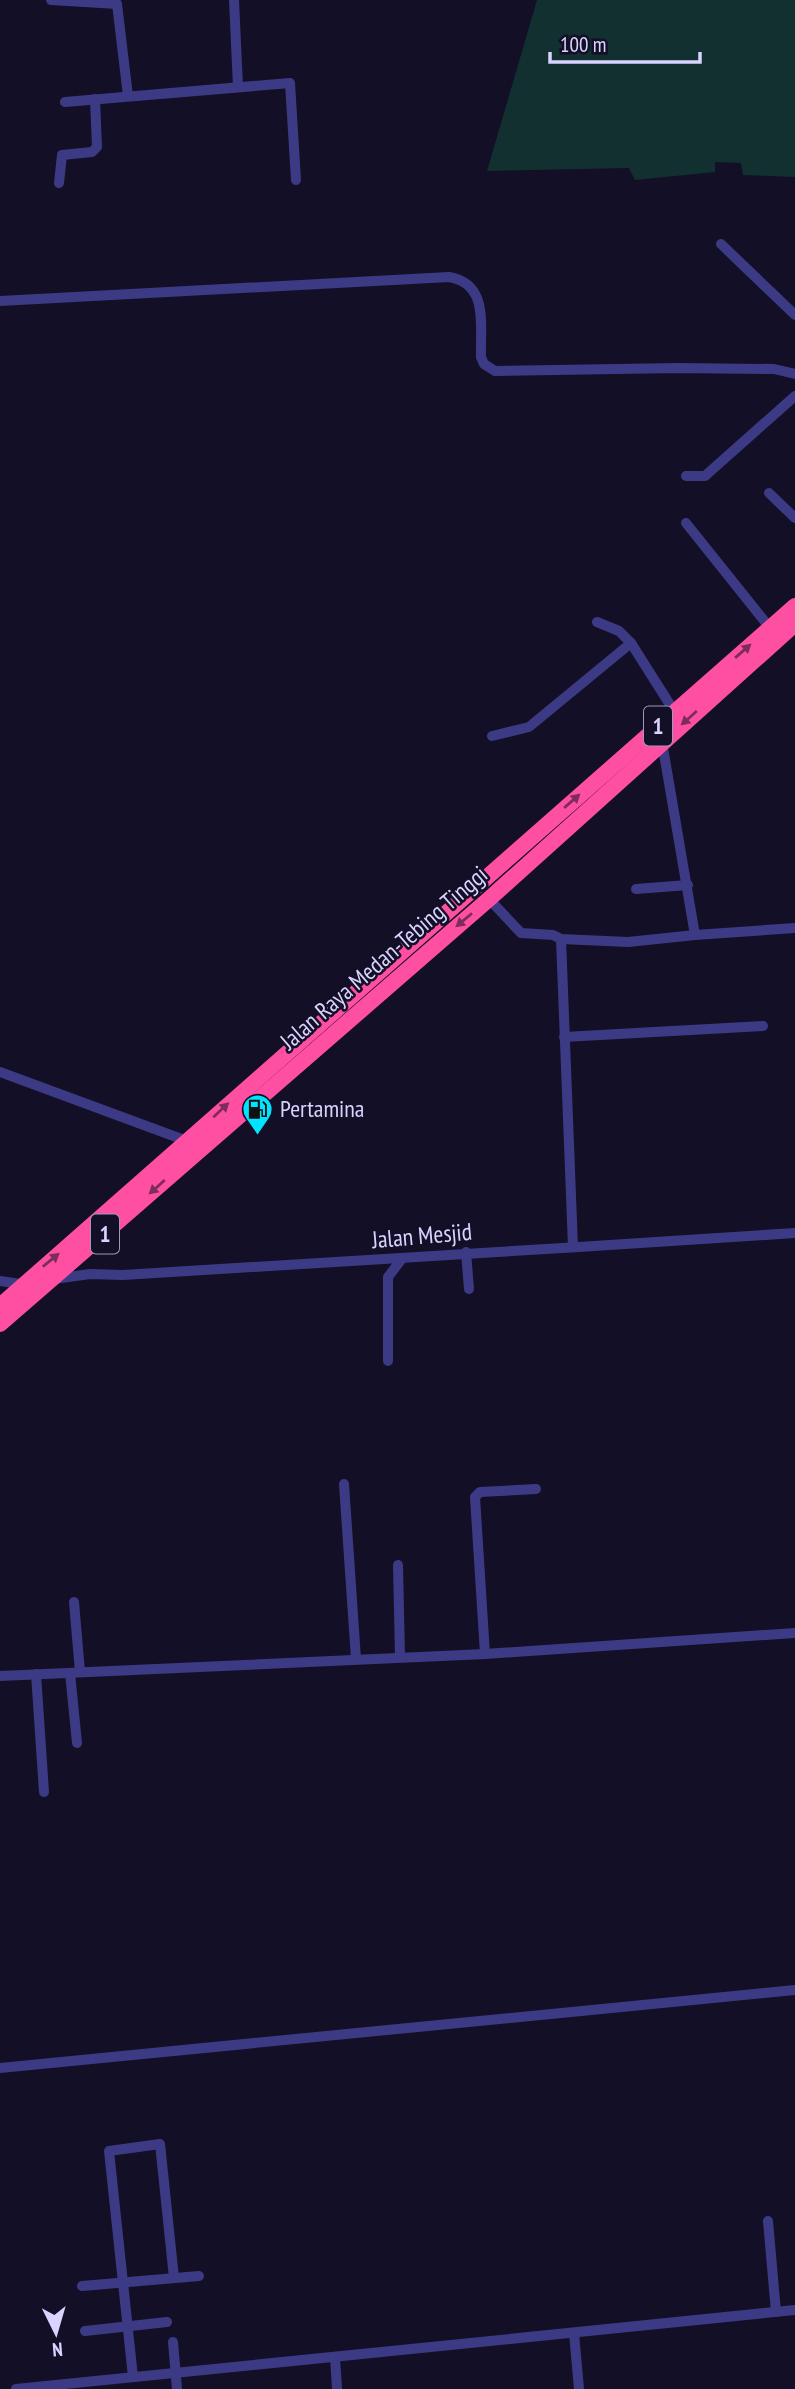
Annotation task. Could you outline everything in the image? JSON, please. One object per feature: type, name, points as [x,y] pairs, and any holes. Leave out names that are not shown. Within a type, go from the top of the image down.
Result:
[{"type":"highway","name":"Jalan Raya Medan-Tebing Tinggi","points":[[0,1306],[21,1284],[795,606]]},
{"type":"highway","name":"Jalan Raya Medan-Tebing Tinggi","points":[[0,1324],[251,1103],[489,899],[795,624]]},
{"type":"highway","points":[[520,846],[533,858]]},
{"type":"street","points":[[51,0],[117,4],[128,96]]},
{"type":"street","points":[[234,0],[238,87]]},
{"type":"street","points":[[65,102],[291,83],[296,180]]},
{"type":"street","points":[[59,183],[62,155],[92,152],[97,147],[95,99]]},
{"type":"street","points":[[721,244],[795,315]]},
{"type":"street","points":[[0,301],[449,277],[463,279],[475,289],[478,299],[481,357],[484,364],[495,371],[678,368],[774,369],[795,374]]},
{"type":"street","points":[[686,476],[705,476],[795,396]]},
{"type":"street","points":[[769,493],[795,518]]},
{"type":"street","points":[[686,523],[770,628]]},
{"type":"street","points":[[597,622],[620,631],[631,643],[674,712]]},
{"type":"street","points":[[492,736],[529,727],[631,643]]},
{"type":"street","points":[[662,742],[695,935]]},
{"type":"street","points":[[636,889],[688,885]]},
{"type":"street","points":[[489,899],[521,933],[553,935],[561,939],[628,942],[795,929]]},
{"type":"street","points":[[561,939],[573,1247]]},
{"type":"street","points":[[564,1037],[763,1026]]},
{"type":"street","points":[[0,1072],[187,1141]]},
{"type":"street","name":"Jalan Mesjid","points":[[54,1279],[90,1274],[123,1275],[401,1260],[466,1252],[795,1233]]},
{"type":"street","points":[[466,1252],[469,1289]]},
{"type":"street","points":[[388,1361],[388,1277],[401,1260]]},
{"type":"street","points":[[0,1282],[21,1284]]},
{"type":"street","points":[[344,1484],[356,1659]]},
{"type":"street","points":[[485,1654],[475,1497],[480,1492],[536,1489]]},
{"type":"street","points":[[398,1565],[400,1656]]},
{"type":"street","points":[[74,1602],[77,1743]]},
{"type":"street","points":[[0,1676],[485,1654],[795,1633]]},
{"type":"street","points":[[36,1674],[44,1792]]},
{"type":"street","points":[[0,2068],[795,1990]]},
{"type":"street","points":[[132,2377],[109,2151],[160,2144],[174,2278]]},
{"type":"street","points":[[768,2221],[776,2312]]},
{"type":"street","points":[[82,2287],[199,2276]]},
{"type":"street","points":[[16,2389],[795,2310]]},
{"type":"street","points":[[85,2331],[167,2322]]},
{"type":"street","points":[[574,2333],[579,2389]]},
{"type":"street","points":[[173,2342],[177,2389]]},
{"type":"street","points":[[335,2357],[337,2389]]},
{"type":"green space","points":[[537,0],[795,0],[795,177],[743,175],[741,163],[715,162],[715,172],[635,180],[629,168],[487,171]]},
{"type":"place","name":"Pertamina","points":[[257,1136]]}]
